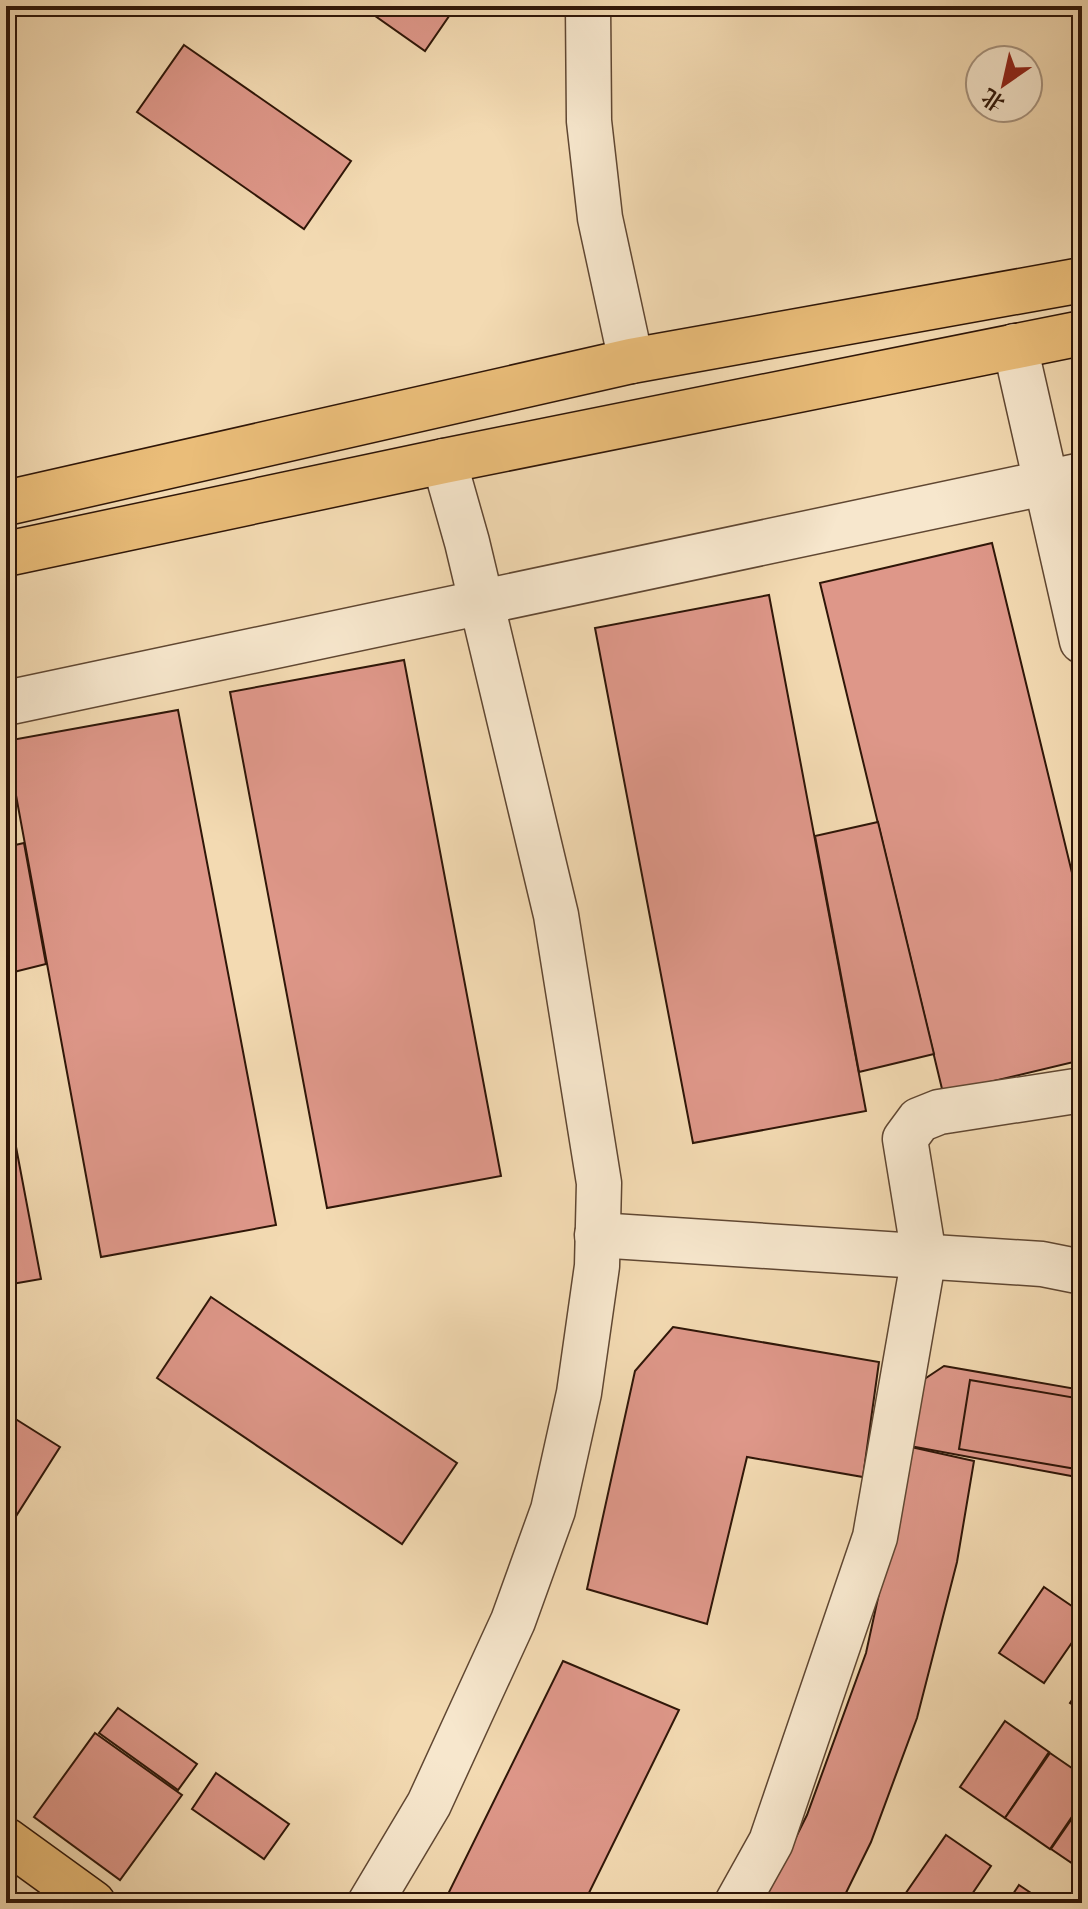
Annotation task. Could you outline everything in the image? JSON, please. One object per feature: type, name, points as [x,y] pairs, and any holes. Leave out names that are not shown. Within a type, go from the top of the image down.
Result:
[{"type":"main road","points":[[6,503],[631,361],[1082,280]]},
{"type":"main road","points":[[6,554],[444,461],[1082,333]]},
{"type":"main road","points":[[6,1840],[93,1903]]},
{"type":"street","points":[[588,6],[589,121],[600,218],[631,361]]},
{"type":"street","points":[[1015,346],[1064,478],[1082,641]]},
{"type":"street","points":[[370,1903],[436,1790],[513,1621],[553,1510],[579,1393],[597,1266],[599,1183],[556,915],[444,461]]},
{"type":"street","points":[[6,703],[1064,478]]},
{"type":"street","points":[[737,1903],[771,1842],[875,1537],[924,1256],[905,1139],[919,1120],[939,1112],[1082,1090]]},
{"type":"street","points":[[597,1235],[1042,1264],[1082,1272]]},
{"type":"building","points":[[361,6],[456,6],[425,51]]},
{"type":"building","points":[[184,45],[351,161],[304,229],[137,112]]},
{"type":"building","points":[[992,543],[1082,914],[1082,1060],[943,1093],[820,583]]},
{"type":"building","points":[[769,595],[866,1111],[693,1143],[595,628]]},
{"type":"building","points":[[404,660],[501,1176],[327,1208],[230,692]]},
{"type":"building","points":[[178,710],[276,1225],[101,1257],[6,741]]},
{"type":"building","points":[[878,822],[934,1054],[859,1072],[815,836]]},
{"type":"building","points":[[24,843],[46,964],[6,974],[6,847]]},
{"type":"building","points":[[6,1094],[41,1279],[6,1285]]},
{"type":"building","points":[[211,1297],[457,1463],[402,1544],[157,1378]]},
{"type":"building","points":[[673,1327],[879,1362],[863,1477],[747,1457],[707,1624],[587,1589],[635,1371]]},
{"type":"building","points":[[944,1366],[1082,1390],[1082,1478],[910,1446],[920,1382]]},
{"type":"building","points":[[970,1380],[1082,1399],[1082,1470],[959,1449]]},
{"type":"building","points":[[6,1413],[60,1447],[6,1532]]},
{"type":"building","points":[[911,1447],[974,1461],[957,1562],[917,1718],[871,1842],[841,1903],[763,1903],[807,1815],[866,1653]]},
{"type":"building","points":[[1044,1587],[1082,1613],[1082,1628],[1044,1683],[999,1653]]},
{"type":"building","points":[[563,1661],[679,1710],[584,1903],[452,1903],[449,1892]]},
{"type":"building","points":[[1082,1685],[1082,1711],[1070,1703]]},
{"type":"building","points":[[118,1708],[197,1764],[178,1790],[99,1733]]},
{"type":"building","points":[[1005,1721],[1049,1752],[1005,1818],[960,1787]]},
{"type":"building","points":[[95,1733],[182,1795],[120,1880],[34,1817]]},
{"type":"building","points":[[1050,1753],[1082,1775],[1082,1802],[1050,1849],[1005,1818]]},
{"type":"building","points":[[216,1773],[289,1824],[264,1859],[192,1809]]},
{"type":"building","points":[[1082,1804],[1082,1870],[1051,1849]]},
{"type":"building","points":[[946,1835],[991,1866],[966,1903],[905,1903],[901,1900]]},
{"type":"building","points":[[1019,1885],[1046,1903],[1007,1903]]}]
